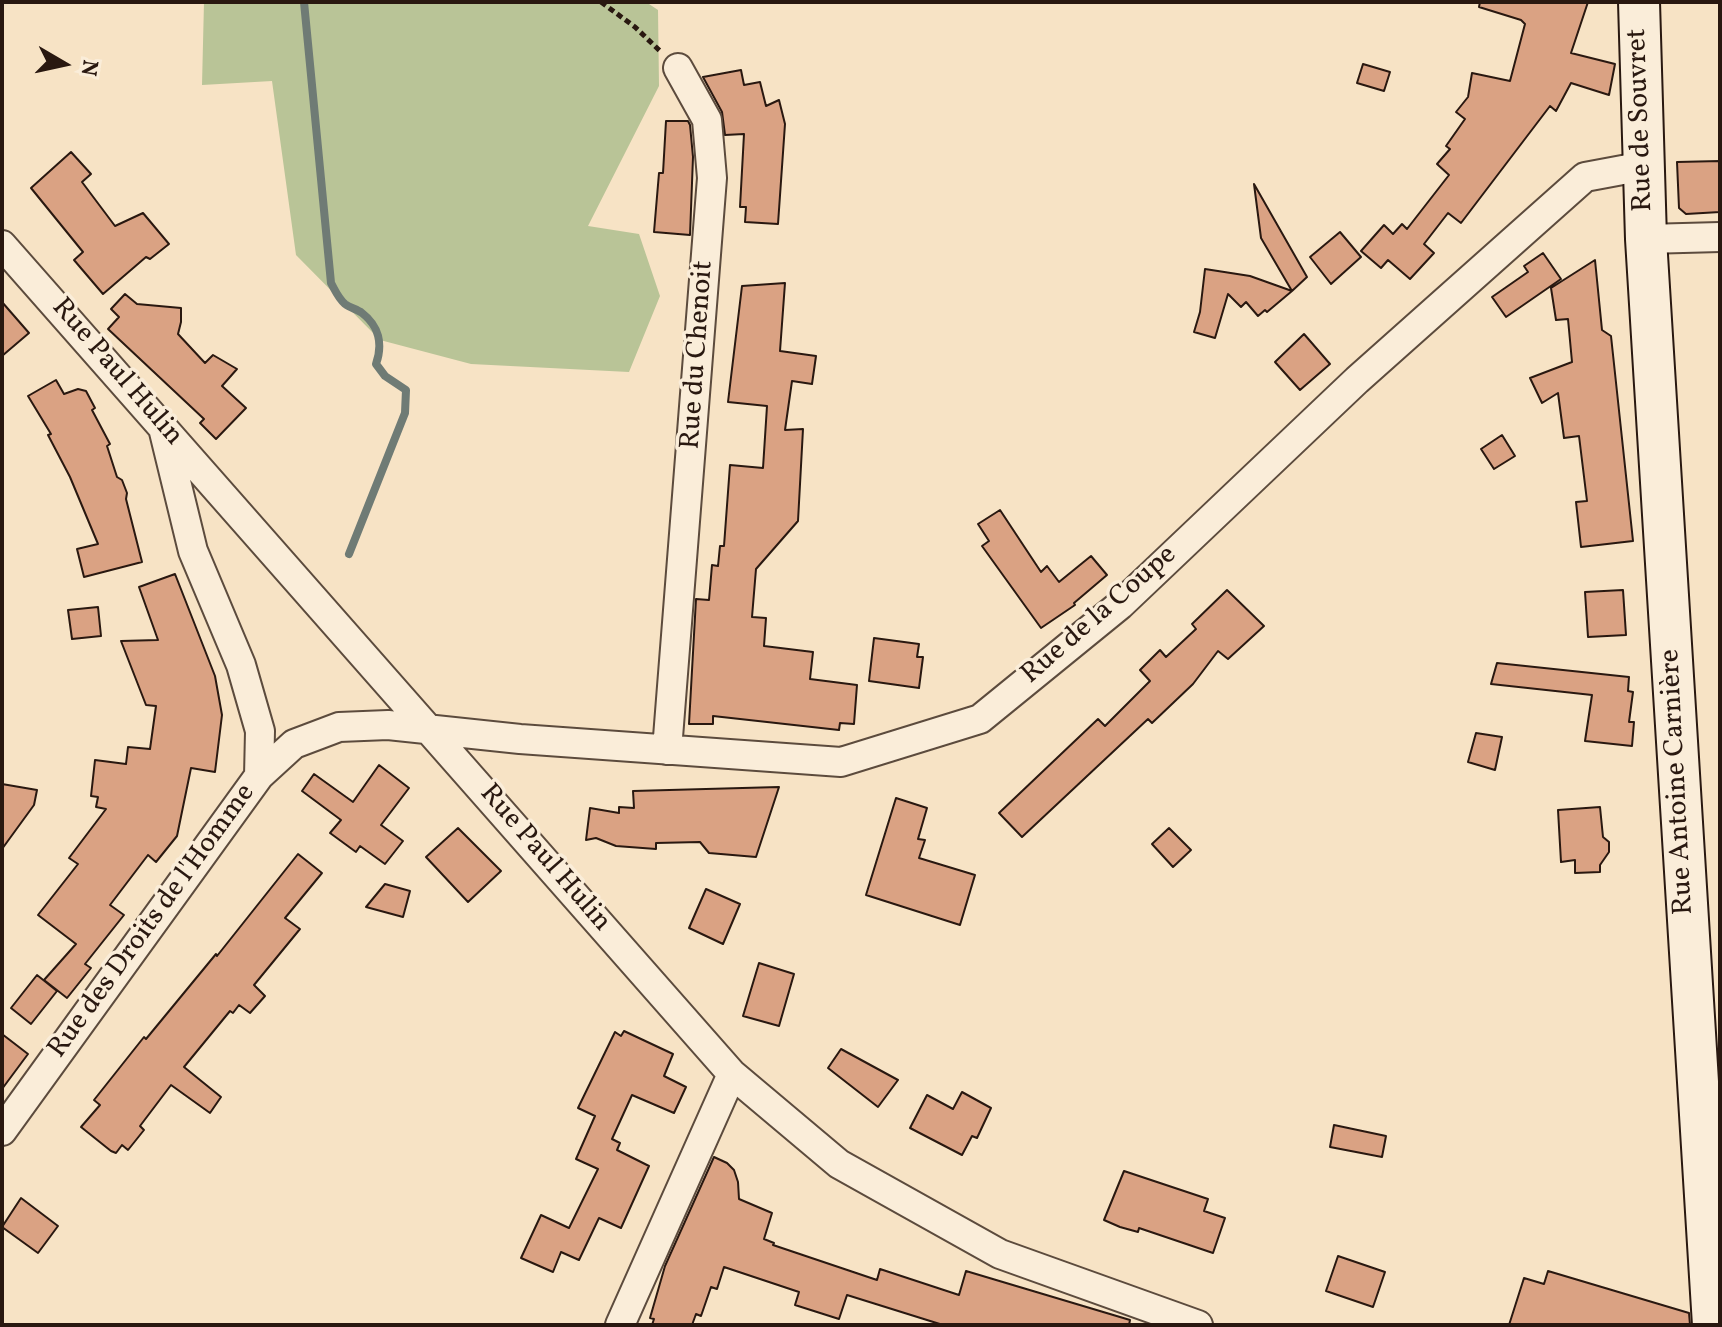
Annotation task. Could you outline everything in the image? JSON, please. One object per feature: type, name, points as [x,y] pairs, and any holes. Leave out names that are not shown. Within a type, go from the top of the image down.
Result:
[{"type":"main road","name":"Rue de Souvret","points":[[1639,2],[1646,239]]},
{"type":"main road","name":"Rue Antoine Carnière","points":[[1646,239],[1713,1325]]},
{"type":"street","name":"Rue du Chenoit","points":[[667,750],[712,178],[707,120],[678,68]]},
{"type":"street","name":"Rue de la Coupe","points":[[259,776],[294,744],[339,727],[388,725],[841,762],[980,719],[1120,605],[1357,380],[1585,177],[1644,166]]},
{"type":"street","points":[[1646,239],[1720,237]]},
{"type":"street","name":"Rue Paul Hulin","points":[[2,245],[732,1074],[839,1164],[1000,1254],[1198,1325]]},
{"type":"street","name":"Rue des Droits de l'Homme","points":[[2,1131],[259,776],[260,731],[241,665],[193,551],[163,426]]},
{"type":"street","points":[[620,1325],[732,1074]]},
{"type":"path","points":[[601,2],[635,27],[678,68]]},
{"type":"green space","points":[[204,2],[646,2],[658,10],[659,86],[588,226],[639,234],[660,296],[629,372],[471,364],[380,340],[296,255],[272,81],[202,85]]},
{"type":"building","points":[[1480,2],[1588,2],[1571,53],[1615,64],[1609,95],[1571,83],[1556,111],[1550,106],[1461,223],[1448,213],[1424,244],[1434,253],[1410,279],[1388,260],[1381,268],[1361,251],[1384,225],[1393,234],[1402,224],[1407,229],[1449,175],[1437,164],[1450,149],[1446,146],[1465,119],[1456,112],[1468,97],[1472,73],[1510,81],[1525,24],[1479,7]]},
{"type":"building","points":[[1363,64],[1390,72],[1384,91],[1357,83]]},
{"type":"building","points":[[741,70],[744,85],[760,82],[766,106],[779,100],[785,124],[778,224],[745,222],[746,207],[740,207],[744,134],[725,135],[722,112],[703,77]]},
{"type":"building","points":[[666,121],[688,121],[690,125],[693,157],[690,235],[654,232],[659,173],[663,173]]},
{"type":"building","points":[[71,152],[91,174],[82,182],[115,226],[143,213],[169,244],[150,259],[146,257],[103,294],[74,260],[83,252],[31,188]]},
{"type":"building","points":[[1720,161],[1720,212],[1686,214],[1679,208],[1677,162]]},
{"type":"building","points":[[1254,184],[1307,277],[1292,291],[1261,238]]},
{"type":"building","points":[[1340,232],[1361,257],[1331,284],[1310,257]]},
{"type":"building","points":[[1543,253],[1561,279],[1506,317],[1492,297],[1528,272],[1524,266]]},
{"type":"building","points":[[1595,260],[1602,330],[1611,336],[1633,541],[1581,547],[1576,502],[1587,501],[1579,436],[1564,438],[1558,393],[1542,403],[1530,378],[1572,362],[1568,319],[1556,320],[1551,288]]},
{"type":"building","points":[[1205,269],[1250,276],[1292,291],[1258,316],[1246,302],[1241,307],[1228,294],[1215,338],[1194,332],[1200,312]]},
{"type":"building","points":[[785,283],[780,351],[816,356],[812,384],[792,381],[785,430],[803,429],[798,521],[756,569],[752,617],[766,618],[764,646],[813,652],[810,679],[857,685],[854,724],[840,723],[839,730],[713,716],[713,724],[689,724],[696,599],[709,600],[712,565],[718,566],[720,546],[724,546],[730,465],[763,468],[767,406],[728,402],[742,286]]},
{"type":"building","points":[[125,294],[137,304],[181,308],[178,334],[205,363],[213,355],[237,369],[222,386],[246,408],[216,439],[200,423],[204,419],[108,329],[119,317],[111,309]]},
{"type":"building","points":[[2,302],[29,333],[2,356]]},
{"type":"building","points":[[1304,334],[1330,364],[1300,390],[1275,362]]},
{"type":"building","points":[[56,380],[64,394],[78,389],[86,391],[95,408],[92,410],[110,444],[107,446],[117,477],[122,480],[127,493],[142,562],[84,577],[77,549],[98,544],[70,477],[48,435],[51,434],[28,396]]},
{"type":"building","points":[[1502,435],[1515,456],[1494,469],[1481,449]]},
{"type":"building","points":[[1000,510],[1041,572],[1047,566],[1059,582],[1091,556],[1107,575],[1075,605],[1041,628],[982,546],[989,541],[978,524]]},
{"type":"building","points":[[175,574],[215,676],[222,715],[215,772],[191,768],[177,836],[156,862],[148,855],[110,905],[124,915],[85,964],[91,968],[67,998],[44,980],[76,944],[38,915],[78,864],[69,858],[106,809],[96,807],[98,797],[91,796],[95,760],[126,764],[128,747],[150,749],[156,706],[146,705],[121,641],[158,640],[139,587]]},
{"type":"building","points":[[1227,590],[1264,626],[1228,659],[1218,651],[1193,684],[1152,723],[1148,719],[1022,837],[999,813],[1098,719],[1105,726],[1150,681],[1140,670],[1160,650],[1166,657],[1196,629],[1192,624]]},
{"type":"building","points":[[1623,590],[1626,635],[1588,637],[1585,592]]},
{"type":"building","points":[[98,607],[101,636],[72,639],[68,610]]},
{"type":"building","points":[[874,638],[919,644],[917,657],[923,657],[919,688],[869,681]]},
{"type":"building","points":[[1497,663],[1629,677],[1628,691],[1633,692],[1629,722],[1634,722],[1632,746],[1585,741],[1592,695],[1491,684]]},
{"type":"building","points":[[1476,733],[1502,737],[1495,770],[1468,762]]},
{"type":"building","points":[[379,765],[409,788],[381,825],[403,841],[385,864],[360,846],[356,852],[330,833],[341,820],[302,791],[314,774],[353,802]]},
{"type":"building","points":[[2,784],[37,790],[34,805],[2,849]]},
{"type":"building","points":[[779,787],[756,857],[709,853],[700,842],[656,843],[656,849],[616,846],[596,838],[586,840],[590,808],[619,813],[619,807],[634,808],[633,791]]},
{"type":"building","points":[[896,798],[927,808],[918,839],[925,840],[919,858],[975,875],[960,925],[866,895]]},
{"type":"building","points":[[1600,807],[1603,837],[1609,842],[1609,852],[1600,865],[1600,872],[1575,873],[1575,860],[1561,862],[1558,810]]},
{"type":"building","points":[[458,828],[501,871],[468,902],[426,857]]},
{"type":"building","points":[[1169,828],[1191,850],[1173,867],[1152,844]]},
{"type":"building","points":[[298,854],[322,873],[285,918],[300,929],[254,985],[265,996],[250,1013],[239,1005],[233,1013],[230,1011],[184,1067],[221,1097],[210,1113],[171,1085],[140,1126],[144,1130],[128,1150],[122,1145],[116,1153],[111,1151],[81,1127],[100,1105],[94,1100],[144,1037],[146,1039],[217,956]]},
{"type":"building","points":[[385,884],[410,891],[403,917],[366,907]]},
{"type":"building","points":[[706,889],[740,904],[723,944],[689,928]]},
{"type":"building","points":[[759,963],[794,974],[779,1026],[743,1016]]},
{"type":"building","points":[[37,975],[57,991],[31,1024],[11,1008]]},
{"type":"building","points":[[624,1031],[673,1054],[664,1076],[686,1087],[674,1113],[632,1095],[612,1139],[620,1143],[617,1150],[649,1166],[621,1228],[599,1218],[579,1260],[561,1252],[553,1272],[521,1258],[541,1215],[569,1228],[598,1169],[576,1159],[595,1116],[578,1108],[615,1032],[621,1036]]},
{"type":"building","points":[[2,1034],[28,1054],[2,1089]]},
{"type":"building","points":[[841,1049],[898,1080],[878,1107],[828,1068]]},
{"type":"building","points":[[962,1092],[991,1108],[977,1138],[972,1136],[962,1155],[910,1128],[927,1095],[953,1109]]},
{"type":"building","points":[[1334,1125],[1386,1136],[1382,1157],[1330,1147]]},
{"type":"building","points":[[714,1157],[734,1170],[739,1199],[772,1213],[764,1239],[773,1245],[877,1280],[880,1269],[959,1295],[966,1271],[1130,1320],[1129,1325],[943,1325],[847,1295],[839,1319],[795,1305],[799,1292],[724,1267],[717,1289],[711,1287],[701,1316],[696,1314],[692,1325],[652,1325],[654,1319],[650,1318],[665,1266]]},
{"type":"building","points":[[1124,1171],[1208,1199],[1204,1211],[1225,1218],[1213,1253],[1139,1228],[1138,1232],[1104,1220]]},
{"type":"building","points":[[21,1198],[58,1226],[38,1253],[2,1227]]},
{"type":"building","points":[[1338,1256],[1385,1272],[1373,1307],[1326,1291]]},
{"type":"building","points":[[1548,1271],[1689,1313],[1690,1325],[1509,1325],[1524,1278],[1544,1284]]},
{"type":"waterway","points":[[304,2],[331,283],[343,302],[362,313],[372,324],[379,343],[376,364],[385,376],[406,390],[405,413],[349,554]]}]
